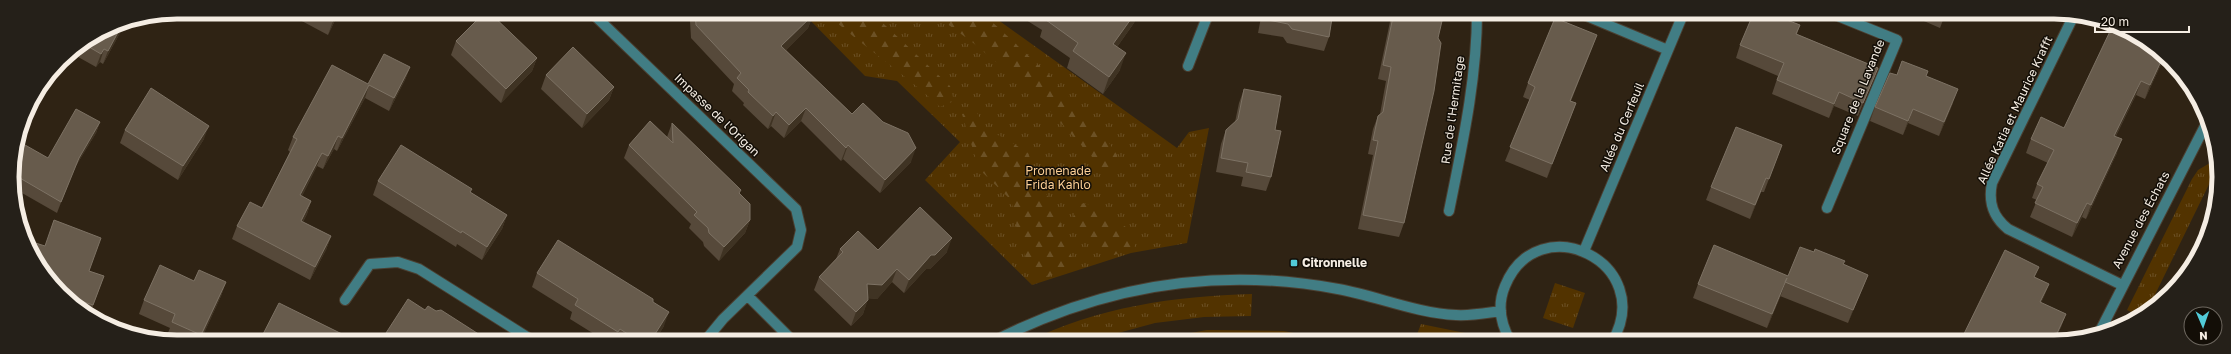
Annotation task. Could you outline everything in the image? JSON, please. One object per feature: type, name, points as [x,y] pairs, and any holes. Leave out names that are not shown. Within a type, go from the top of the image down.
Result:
[{"type":"street","name":"Impasse de l'Origan","points":[[598,19],[796,209],[801,230],[796,247],[748,296]]},
{"type":"street","points":[[1188,66],[1206,19]]},
{"type":"street","name":"Rue de l'Hermitage","points":[[1449,211],[1467,120],[1477,29],[1476,19]]},
{"type":"street","points":[[1594,19],[1668,50]]},
{"type":"street","name":"Allée du Cerfeuil","points":[[1584,251],[1681,19]]},
{"type":"street","name":"Square de la Lavande","points":[[1827,208],[1897,40],[1845,19]]},
{"type":"street","name":"Allée Katia et Maurice Krafft","points":[[2072,20],[1992,183],[1990,195],[1991,206],[1998,219],[2008,229],[2122,284]]},
{"type":"street","name":"Avenue des Échats","points":[[2101,328],[2122,284],[2207,135]]},
{"type":"street","points":[[1508,335],[1503,324],[1501,311],[1502,296],[1506,283],[1513,271],[1523,260],[1542,250],[1556,247],[1584,251],[1606,266],[1620,290],[1622,317],[1615,335]]},
{"type":"street","points":[[345,300],[370,264],[398,262],[419,269],[524,335]]},
{"type":"street","points":[[1005,335],[1022,326],[1100,298],[1162,285],[1218,279],[1293,282],[1339,289],[1440,314],[1470,315],[1501,311]]},
{"type":"street","points":[[710,335],[723,319],[748,296],[787,335]]},
{"type":"green space","name":"Promenade Frida Kahlo","points":[[809,19],[997,19],[1177,148],[1189,132],[1209,128],[1187,243],[1131,253],[1032,285],[925,180],[960,142],[897,81],[865,76]]},
{"type":"green space","points":[[833,19],[878,19],[950,86],[954,101],[940,107]]},
{"type":"green space","points":[[941,19],[990,20],[1048,74],[1105,137],[1117,155],[1119,168],[1107,173],[1034,94],[972,42]]},
{"type":"green space","points":[[976,111],[985,128],[1028,153],[1040,184],[1058,213],[1066,244],[1074,262],[1048,277],[1033,267],[1025,256],[1016,226],[1017,216],[1010,199],[979,169],[962,114]]},
{"type":"green space","points":[[2212,162],[2212,178],[2152,300],[2134,313],[2127,310],[2192,179],[2198,170]]},
{"type":"green space","points":[[1083,203],[1099,207],[1131,231],[1135,248],[1114,255],[1099,249],[1088,241],[1076,225],[1073,217]]},
{"type":"green space","points":[[1555,283],[1585,293],[1573,328],[1543,318]]},
{"type":"green space","points":[[1252,294],[1251,316],[1204,317],[1155,323],[1111,335],[1043,335],[1081,320],[1109,312],[1165,301],[1223,295]]},
{"type":"green space","points":[[1421,324],[1473,335],[1417,335]]},
{"type":"green space","points":[[1207,330],[1284,331],[1303,335],[1180,335]]},
{"type":"building","points":[[478,19],[496,19],[537,58],[506,89],[456,41]]},
{"type":"building","points":[[696,19],[768,19],[770,21],[772,19],[809,19],[781,46],[852,114],[863,103],[883,122],[908,133],[916,148],[885,180],[848,145],[846,148],[806,108],[789,125],[776,112],[773,116],[748,92],[749,90],[737,78],[741,73],[696,25]]},
{"type":"building","points":[[1131,19],[1113,44],[1126,53],[1109,77],[1073,51],[1078,43],[1046,20]]},
{"type":"building","points":[[1263,19],[1332,19],[1329,37],[1292,29],[1288,24]]},
{"type":"building","points":[[1393,19],[1441,19],[1442,21],[1438,38],[1441,43],[1434,91],[1404,223],[1363,215],[1378,141],[1373,140],[1378,116],[1383,112],[1391,67],[1383,65]]},
{"type":"building","points":[[1555,19],[1597,35],[1570,101],[1576,103],[1552,164],[1510,147],[1535,87],[1528,83]]},
{"type":"building","points":[[1751,19],[1784,19],[1800,25],[1796,34],[1878,68],[1863,103],[1839,92],[1834,104],[1777,80],[1784,63],[1740,45]]},
{"type":"building","points":[[119,30],[108,51],[104,49],[101,54],[88,47],[107,35]]},
{"type":"building","points":[[2111,30],[2133,40],[2161,61],[2150,85],[2141,81],[2114,136],[2122,139],[2091,205],[2087,203],[2077,223],[2035,203],[2043,187],[2037,184],[2054,150],[2031,139],[2041,117],[2064,128]]},
{"type":"building","points":[[573,47],[614,87],[587,114],[546,75]]},
{"type":"building","points":[[384,54],[410,67],[394,98],[369,85],[342,138],[338,136],[328,156],[322,153],[300,195],[311,201],[301,221],[331,236],[315,267],[237,226],[250,202],[262,208],[297,139],[293,137],[332,65],[368,84]]},
{"type":"building","points":[[1902,61],[1928,71],[1926,76],[1958,89],[1944,122],[1913,109],[1908,121],[1875,107],[1890,73],[1897,75]]},
{"type":"building","points":[[151,88],[209,126],[183,166],[125,130]]},
{"type":"building","points":[[1244,89],[1281,96],[1275,130],[1281,131],[1271,177],[1246,172],[1248,163],[1221,158],[1226,130],[1238,119]]},
{"type":"building","points":[[76,109],[100,122],[79,158],[61,202],[19,178],[20,156],[22,144],[48,158]]},
{"type":"building","points":[[650,121],[673,143],[672,123],[741,190],[739,193],[750,204],[750,220],[724,247],[709,233],[708,228],[694,215],[697,212],[629,145]]},
{"type":"building","points":[[1736,127],[1782,145],[1769,179],[1766,178],[1755,205],[1711,187]]},
{"type":"building","points":[[401,145],[472,189],[470,192],[507,215],[487,247],[462,231],[461,233],[378,181]]},
{"type":"building","points":[[920,207],[952,238],[935,255],[931,255],[909,280],[897,269],[882,285],[867,284],[868,300],[856,312],[819,277],[843,252],[840,249],[858,231],[878,250]]},
{"type":"building","points":[[54,220],[101,238],[89,271],[104,276],[93,305],[79,300],[65,289],[46,265],[33,242],[45,246]]},
{"type":"building","points":[[558,240],[653,299],[653,302],[669,312],[654,335],[629,335],[620,329],[618,332],[575,305],[578,299],[537,273]]},
{"type":"building","points":[[1714,245],[1788,276],[1800,247],[1814,252],[1815,249],[1845,261],[1843,264],[1868,275],[1853,310],[1785,282],[1772,314],[1698,284]]},
{"type":"building","points":[[2005,250],[2039,267],[2034,277],[2049,284],[2040,302],[2066,314],[2056,335],[1963,335]]},
{"type":"building","points":[[160,265],[194,281],[199,270],[226,282],[201,335],[172,322],[175,314],[144,300]]},
{"type":"building","points":[[408,299],[425,310],[428,306],[436,311],[441,310],[480,335],[389,335],[386,333]]},
{"type":"building","points":[[279,303],[342,334],[342,335],[263,335]]},
{"type":"place","name":"Citronnelle","points":[[1294,263]]}]
